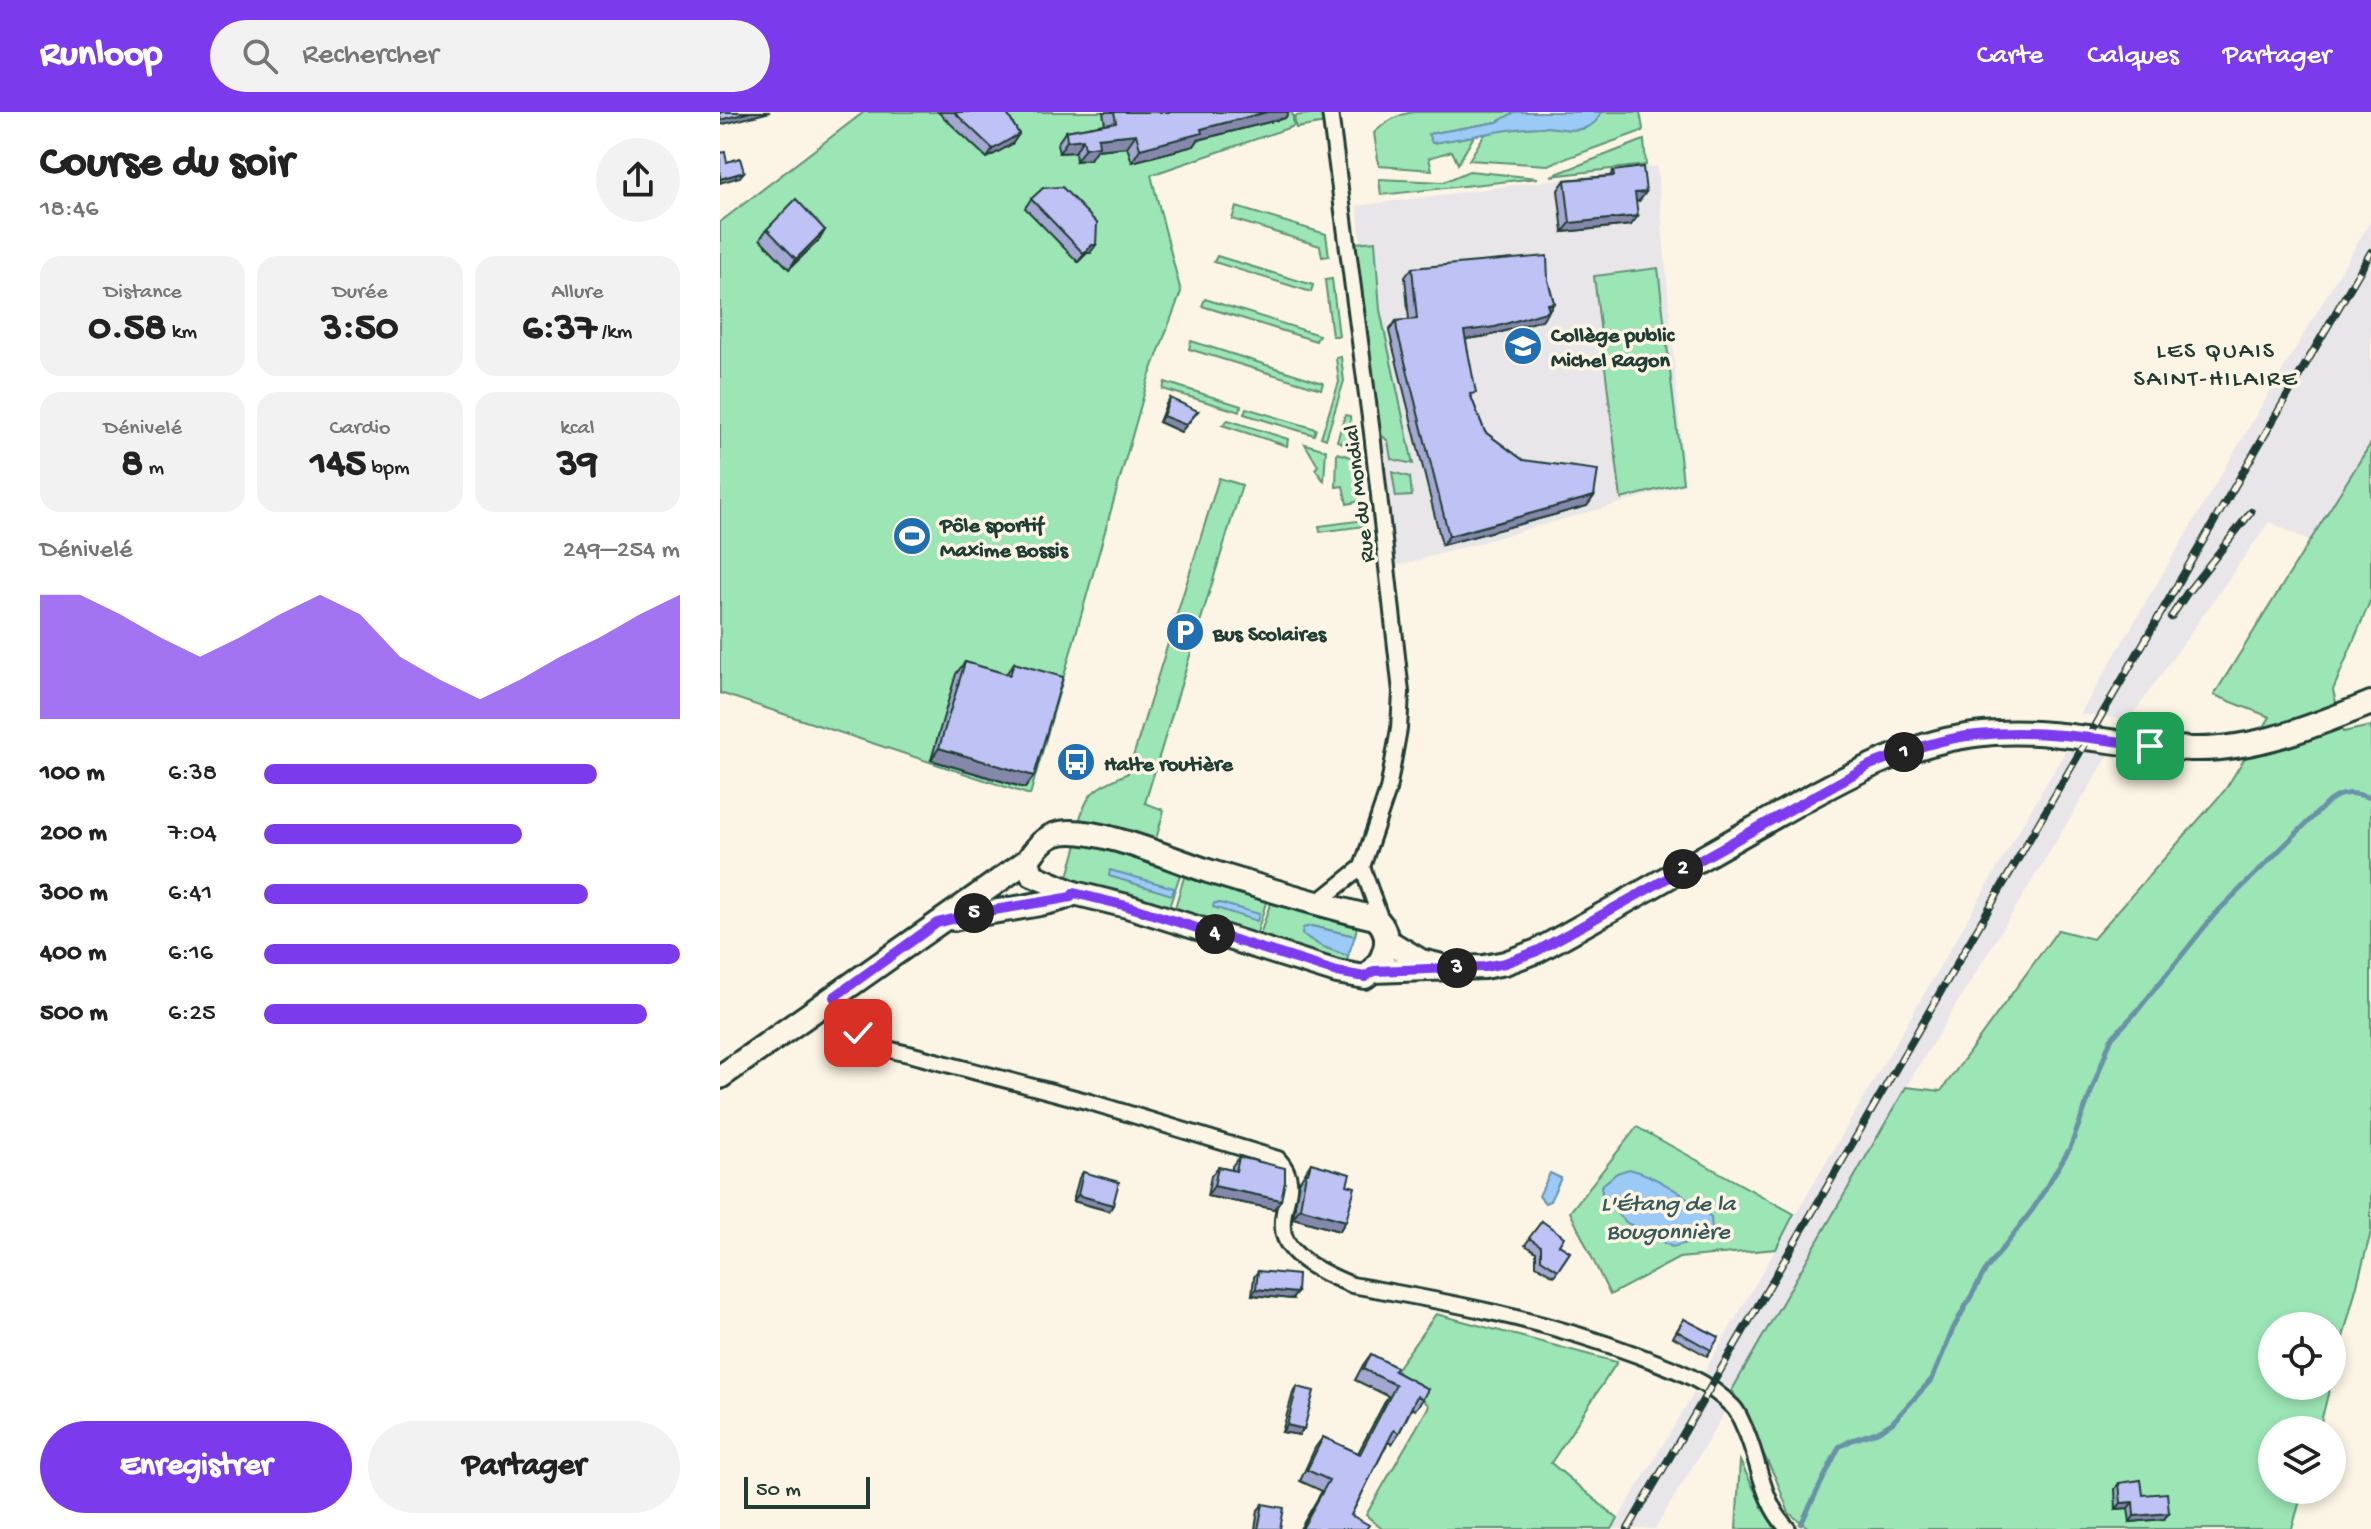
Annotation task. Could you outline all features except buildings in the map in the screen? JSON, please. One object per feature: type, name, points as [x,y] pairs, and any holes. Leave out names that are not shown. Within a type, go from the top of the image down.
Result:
[{"type":"main road","points":[[1374,971],[1484,967],[1537,951],[1870,765],[1938,742],[1975,735],[2042,733],[2205,749],[2263,741],[2305,729],[2371,703]]},
{"type":"main road","points":[[720,1077],[1028,860],[1038,845],[1057,833],[1082,832],[1375,918],[1384,932],[1421,961],[1453,969]]},
{"type":"main road","points":[[1028,860],[1032,875],[1074,893],[1127,906],[1337,972],[1365,977],[1374,971],[1384,955],[1384,932]]},
{"type":"main road","points":[[937,923],[1071,897],[1074,893]]},
{"type":"street","name":"Rue du Mondial","points":[[1330,112],[1372,433],[1401,692],[1399,729],[1388,790],[1362,867]]},
{"type":"street","points":[[1317,903],[1362,867],[1384,932]]},
{"type":"street","points":[[834,997],[858,1033],[886,1050],[1090,1102],[1278,1159],[1290,1177],[1282,1229],[1286,1240],[1301,1258],[1336,1279],[1352,1285],[1495,1312],[1560,1328],[1676,1368],[1717,1392],[1736,1410],[1749,1438],[1765,1492],[1785,1526]]},
{"type":"shaded area","name":"Collège public Michel Ragon","points":[[1657,166],[1685,485],[1397,566],[1357,206]]},
{"type":"shaded area","points":[[2371,220],[2371,570],[2269,522],[2129,720],[2080,714]]},
{"type":"shaded area","points":[[2067,748],[2110,753],[1906,1087],[1732,1390],[1703,1374]]},
{"type":"shaded area","points":[[1694,1393],[1726,1411],[1655,1529],[1612,1529]]},
{"type":"green space","name":"Pôle sportif Maxime Bossis","points":[[864,112],[1292,112],[1294,126],[1151,175],[1181,292],[1148,380],[1030,795],[720,693],[720,222]]},
{"type":"green space","points":[[1324,112],[1326,123],[1296,128],[1294,116]]},
{"type":"green space","points":[[1414,112],[1515,112],[1497,122],[1429,134],[1433,143],[1474,136],[1458,164],[1452,151],[1429,158],[1432,170],[1379,166],[1374,133],[1392,119]]},
{"type":"green space","points":[[1601,112],[1640,112],[1643,129],[1548,165],[1469,160],[1485,134],[1537,127],[1581,129],[1596,121]]},
{"type":"green space","points":[[1644,140],[1646,165],[1551,176]]},
{"type":"green space","points":[[1469,171],[1538,178],[1381,195],[1379,179],[1444,182]]},
{"type":"green space","points":[[1236,207],[1326,234],[1329,256],[1322,257],[1320,246],[1232,219]]},
{"type":"green space","points":[[1375,241],[1380,310],[1413,464],[1391,459],[1388,441],[1380,434],[1356,243]]},
{"type":"green space","points":[[1217,256],[1313,285],[1311,292],[1214,262]]},
{"type":"green space","points":[[1658,268],[1683,483],[1621,499],[1594,276]]},
{"type":"green space","points":[[1332,279],[1339,336],[1332,336],[1325,280]]},
{"type":"green space","points":[[1205,299],[1319,335],[1316,341],[1202,306]]},
{"type":"green space","points":[[1191,341],[1323,383],[1321,389],[1189,349]]},
{"type":"green space","points":[[1341,357],[1344,381],[1326,439],[1321,437],[1339,382],[1336,358]]},
{"type":"green space","points":[[1165,382],[1241,406],[1240,412],[1163,389]]},
{"type":"green space","points":[[1246,408],[1316,429],[1314,435],[1244,414]]},
{"type":"green space","points":[[1345,415],[1350,416],[1352,447],[1337,441]]},
{"type":"green space","points":[[1228,420],[1288,439],[1287,446],[1222,425]]},
{"type":"green space","points":[[2371,443],[2371,599],[2333,690],[2343,732],[2371,726],[2371,1232],[2346,1326],[2346,1312],[2258,1312],[2258,1400],[2326,1400],[2322,1416],[2258,1416],[2258,1504],[2299,1504],[2292,1529],[1810,1529],[1789,1513],[1776,1479],[1732,1390],[1906,1087],[1941,1091],[2058,930],[2093,939],[2225,790],[2270,717],[2214,695]]},
{"type":"green space","points":[[1305,444],[1326,450],[1324,481],[1315,469],[1318,466]]},
{"type":"green space","points":[[1337,453],[1355,458],[1361,501],[1347,504],[1343,486],[1336,487]]},
{"type":"green space","points":[[1392,472],[1410,477],[1412,496],[1396,497]]},
{"type":"green space","points":[[1219,478],[1242,485],[1145,803],[1164,810],[1154,847],[1078,825],[1094,791],[1128,773]]},
{"type":"green space","points":[[1364,520],[1365,526],[1320,532],[1319,526]]},
{"type":"green space","points":[[1078,841],[1181,872],[1168,910],[1067,880]]},
{"type":"green space","points":[[1185,874],[1267,899],[1256,936],[1174,911]]},
{"type":"green space","points":[[1271,901],[1357,926],[1355,936],[1313,926],[1302,934],[1321,946],[1348,956],[1347,964],[1259,938]]},
{"type":"green space","points":[[1637,1127],[1794,1214],[1776,1249],[1679,1258],[1610,1295],[1570,1212]]},
{"type":"green space","points":[[1436,1314],[1617,1362],[1551,1463],[1618,1519],[1612,1529],[1382,1529],[1366,1515],[1429,1406],[1396,1370]]},
{"type":"green space","points":[[1740,1461],[1767,1516],[1779,1529],[1736,1529]]},
{"type":"water","points":[[1515,112],[1601,112],[1593,124],[1578,129],[1526,128],[1432,143],[1428,134],[1497,122]]},
{"type":"water","points":[[1110,870],[1174,888],[1172,895],[1109,876]]},
{"type":"water","points":[[1214,903],[1259,914],[1257,921],[1213,907]]},
{"type":"water","points":[[1311,926],[1355,936],[1348,956],[1321,946],[1302,934],[1303,928]]},
{"type":"water","name":"L'Étang de la Bougonnière","points":[[1629,1169],[1661,1182],[1693,1202],[1711,1217],[1712,1231],[1701,1239],[1672,1247],[1627,1223],[1603,1201],[1601,1186],[1617,1173]]},
{"type":"water","points":[[1550,1173],[1561,1178],[1550,1201],[1545,1203],[1539,1196]]},
{"type":"waterway","points":[[1801,1524],[1839,1447],[1892,1423],[1932,1379],[1953,1329],[1985,1271],[2033,1209],[2070,1148],[2111,1039],[2215,914],[2328,802],[2349,794],[2371,798]]},
{"type":"railway","points":[[1628,1529],[2371,252]]},
{"type":"railway","points":[[2171,617],[2251,512]]},
{"type":"place","name":"Collège public Michel Ragon","points":[[1523,346]]},
{"type":"place","name":"Pôle sportif Maxime Bossis","points":[[912,536]]},
{"type":"place","name":"Bus Scolaires","points":[[1185,632]]},
{"type":"place","name":"Halte routière","points":[[1076,762]]},
{"type":"district","name":"LES QUAIS SAINT-HILAIRE","points":[[2216,363]]},
{"type":"route","points":[[858,1033],[834,997],[937,923],[976,913],[1071,897],[1074,893],[1127,906],[1337,972],[1365,977],[1374,971],[1484,967],[1537,951],[1810,797],[1870,765],[1909,750],[1975,735],[2016,732],[2055,733],[2150,746]]}]
